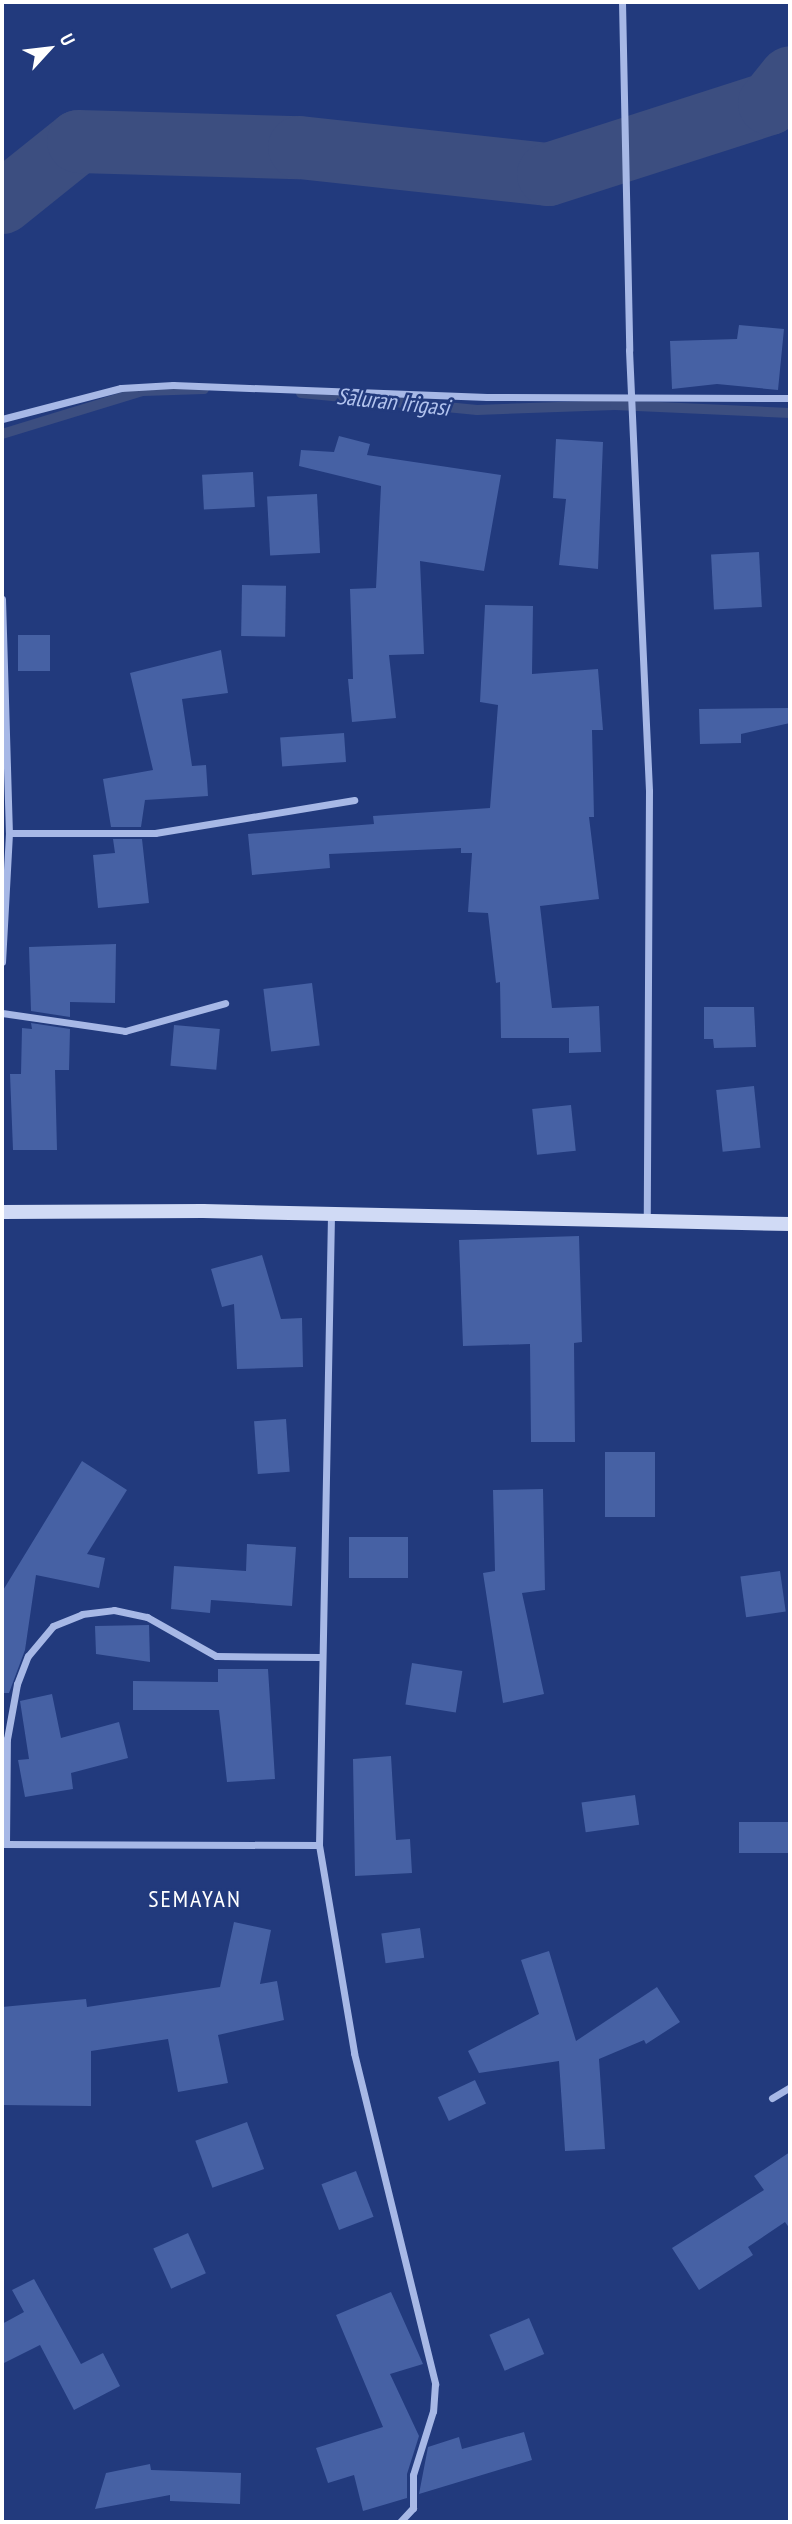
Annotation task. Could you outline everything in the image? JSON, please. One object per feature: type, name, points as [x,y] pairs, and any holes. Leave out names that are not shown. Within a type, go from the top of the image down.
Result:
[{"type":"street","points":[[622,2],[627,290],[649,791],[647,1219]]},
{"type":"street","points":[[2,419],[121,388],[173,385],[631,401],[790,398]]},
{"type":"street","points":[[2,599],[9,833],[2,962]]},
{"type":"street","points":[[9,833],[155,833],[354,800]]},
{"type":"street","points":[[2,1013],[125,1031],[225,1003]]},
{"type":"street","points":[[2,1212],[647,1219],[790,1224]]},
{"type":"street","points":[[331,1215],[320,1657],[319,1846],[354,2053],[435,2384],[433,2412],[415,2463],[413,2508],[400,2522]]},
{"type":"street","points":[[319,1846],[4,1844],[7,1739],[18,1684],[28,1656],[52,1626],[82,1614],[114,1610],[147,1617],[216,1656],[320,1657]]},
{"type":"street","points":[[772,2098],[790,2087]]},
{"type":"building","points":[[739,325],[784,329],[778,390],[717,384],[672,389],[670,341],[737,339]]},
{"type":"building","points":[[339,436],[370,444],[367,455],[501,475],[484,571],[420,561],[424,654],[389,655],[396,718],[352,722],[348,679],[353,679],[350,589],[376,588],[381,486],[299,466],[301,450],[334,452]]},
{"type":"building","points":[[556,439],[603,442],[598,569],[559,565],[566,499],[553,498]]},
{"type":"building","points":[[253,472],[255,507],[204,510],[202,475]]},
{"type":"building","points":[[317,494],[320,553],[270,556],[267,497]]},
{"type":"building","points":[[759,552],[762,607],[714,609],[711,555]]},
{"type":"building","points":[[242,585],[286,586],[285,637],[241,636]]},
{"type":"building","points":[[485,605],[533,606],[532,674],[598,669],[603,730],[592,730],[594,817],[589,817],[599,899],[540,906],[552,1008],[599,1006],[601,1052],[569,1053],[569,1038],[501,1038],[500,982],[496,983],[488,913],[468,912],[472,853],[461,853],[461,848],[329,854],[330,868],[252,875],[248,834],[374,824],[373,816],[490,808],[498,705],[480,702]]},
{"type":"building","points":[[18,635],[50,635],[50,671],[18,671]]},
{"type":"building","points":[[221,650],[228,693],[182,699],[192,766],[206,765],[208,796],[145,800],[141,827],[111,827],[103,779],[153,770],[130,673]]},
{"type":"building","points":[[790,708],[790,723],[741,734],[741,743],[700,744],[699,709]]},
{"type":"building","points":[[344,733],[346,762],[282,766],[280,737]]},
{"type":"building","points":[[113,839],[142,839],[149,903],[98,908],[93,855],[115,853]]},
{"type":"building","points":[[116,944],[115,1003],[70,1002],[70,1017],[31,1011],[29,947]]},
{"type":"building","points":[[312,983],[320,1046],[271,1052],[263,989]]},
{"type":"building","points":[[704,1007],[754,1007],[756,1047],[714,1048],[713,1039],[704,1039]]},
{"type":"building","points":[[31,1023],[70,1029],[69,1070],[55,1070],[57,1150],[13,1150],[10,1074],[21,1074],[22,1028],[32,1029]]},
{"type":"building","points":[[174,1025],[220,1029],[216,1070],[170,1066]]},
{"type":"building","points":[[754,1086],[760,1148],[723,1152],[716,1090]]},
{"type":"building","points":[[571,1105],[576,1151],[537,1155],[532,1109]]},
{"type":"building","points":[[579,1236],[582,1342],[574,1343],[575,1442],[531,1442],[530,1344],[463,1346],[459,1240]]},
{"type":"building","points":[[262,1255],[281,1319],[302,1318],[303,1367],[237,1369],[234,1304],[222,1307],[211,1269]]},
{"type":"building","points":[[286,1419],[290,1472],[258,1474],[254,1421]]},
{"type":"building","points":[[605,1452],[655,1452],[655,1517],[605,1517]]},
{"type":"building","points":[[82,1461],[127,1490],[87,1554],[105,1558],[99,1588],[36,1575],[25,1650],[9,1693],[2,1693],[2,1592]]},
{"type":"building","points":[[543,1489],[545,1590],[522,1593],[544,1694],[503,1703],[483,1573],[495,1571],[493,1490]]},
{"type":"building","points":[[349,1537],[408,1537],[408,1578],[349,1578]]},
{"type":"building","points":[[247,1544],[296,1547],[292,1606],[211,1600],[210,1613],[171,1609],[174,1566],[246,1571]]},
{"type":"building","points":[[780,1571],[786,1612],[746,1617],[740,1577]]},
{"type":"building","points":[[149,1625],[150,1662],[96,1654],[95,1626]]},
{"type":"building","points":[[412,1663],[462,1671],[456,1712],[405,1704]]},
{"type":"building","points":[[218,1669],[268,1669],[275,1779],[227,1782],[219,1710],[133,1710],[133,1681],[218,1682]]},
{"type":"building","points":[[52,1694],[61,1738],[119,1722],[128,1758],[71,1773],[73,1789],[25,1797],[18,1760],[29,1759],[20,1701]]},
{"type":"building","points":[[391,1756],[396,1840],[410,1839],[412,1873],[355,1876],[353,1759]]},
{"type":"building","points":[[635,1795],[639,1825],[586,1832],[582,1803]]},
{"type":"building","points":[[739,1822],[790,1822],[790,1853],[739,1853]]},
{"type":"building","points":[[234,1922],[271,1930],[260,1984],[277,1981],[284,2020],[218,2035],[228,2083],[178,2092],[168,2039],[91,2051],[91,2106],[2,2105],[2,2007],[86,1999],[87,2007],[220,1987]]},
{"type":"building","points":[[420,1928],[424,1958],[386,1963],[381,1933]]},
{"type":"building","points":[[549,1951],[576,2041],[657,1987],[680,2022],[646,2044],[644,2040],[599,2059],[605,2149],[565,2151],[559,2061],[479,2073],[468,2051],[539,2014],[521,1960]]},
{"type":"building","points":[[475,2080],[486,2104],[449,2121],[438,2097]]},
{"type":"building","points":[[247,2122],[264,2169],[212,2188],[195,2141]]},
{"type":"building","points":[[790,2152],[790,2229],[785,2222],[748,2247],[753,2255],[699,2290],[672,2248],[764,2190],[754,2176]]},
{"type":"building","points":[[356,2171],[374,2217],[339,2230],[321,2184]]},
{"type":"building","points":[[188,2233],[206,2273],[171,2289],[153,2248]]},
{"type":"building","points":[[34,2279],[81,2364],[103,2353],[120,2386],[74,2410],[40,2345],[2,2364],[2,2324],[24,2312],[12,2290]]},
{"type":"building","points":[[391,2292],[423,2364],[390,2374],[419,2436],[407,2474],[407,2498],[363,2511],[354,2475],[328,2483],[316,2448],[383,2427],[336,2315]]},
{"type":"building","points":[[529,2318],[544,2354],[505,2371],[489,2335]]},
{"type":"building","points":[[524,2432],[532,2460],[419,2494],[428,2447],[459,2437],[462,2449]]},
{"type":"building","points":[[150,2464],[151,2470],[241,2473],[240,2504],[170,2501],[170,2495],[95,2509],[106,2473]]},
{"type":"waterway","points":[[2,202],[78,141],[299,147],[548,174],[769,103],[790,77]]},
{"type":"waterway","name":"Saluran Irigasi","points":[[2,434],[143,391],[204,389]]},
{"type":"waterway","name":"Saluran Irigasi","points":[[301,393],[477,410],[615,405],[790,413]]},
{"type":"district","name":"SEMAYAN","points":[[195,1899]]}]
